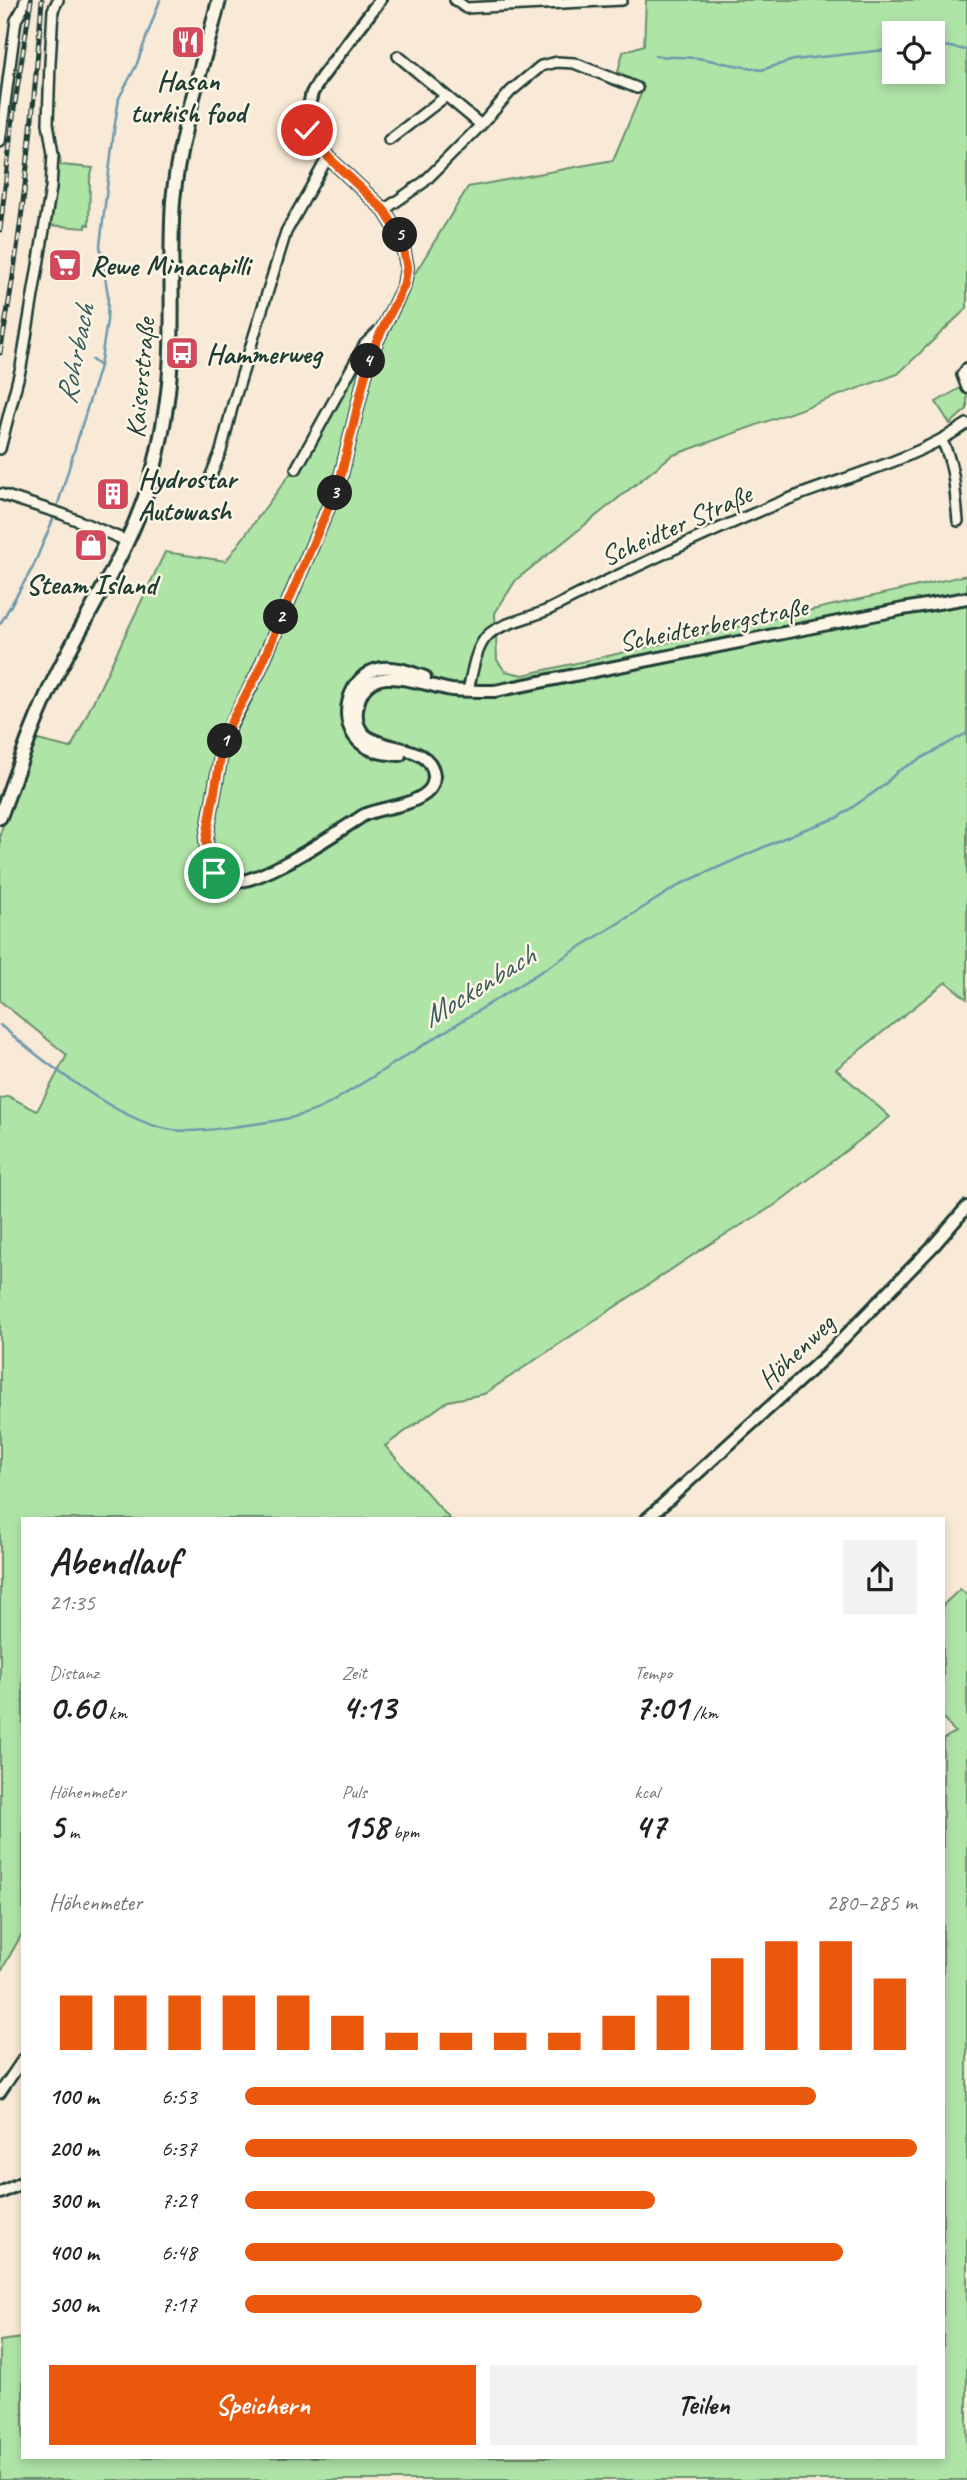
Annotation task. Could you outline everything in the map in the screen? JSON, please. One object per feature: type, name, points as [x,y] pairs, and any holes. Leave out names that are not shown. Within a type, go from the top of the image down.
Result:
[{"type":"main road","name":"Kaiserstraße","points":[[0,817],[58,671],[127,541],[148,489],[161,435],[170,370],[172,236],[176,181],[191,106],[219,0]]},
{"type":"street","points":[[0,142],[16,20],[24,0]]},
{"type":"street","points":[[0,449],[20,367],[51,188],[53,153],[48,123],[53,10],[58,0]]},
{"type":"street","name":"Scheidterbergstraße","points":[[380,0],[321,78],[307,107],[305,122],[310,135],[328,157],[384,210],[401,237],[407,267],[404,285],[370,355],[340,480],[258,673],[230,724],[223,744],[206,840],[214,873],[227,882],[238,883],[253,879],[364,815],[417,799],[429,790],[434,780],[432,768],[426,758],[416,752],[382,745],[368,737],[359,724],[357,706],[364,690],[385,677],[468,691],[495,691],[967,598]]},
{"type":"street","points":[[455,0],[466,8],[622,0]]},
{"type":"street","points":[[398,56],[481,125]]},
{"type":"street","points":[[384,210],[424,182],[519,83],[549,63],[581,65],[637,88]]},
{"type":"street","points":[[389,140],[445,97]]},
{"type":"street","points":[[209,481],[221,451],[236,393],[286,232],[328,157]]},
{"type":"street","name":"Scheidterbergstraße","points":[[296,469],[365,344],[386,325]]},
{"type":"street","points":[[967,368],[962,375],[967,387]]},
{"type":"street","name":"Scheidter Straße","points":[[468,691],[482,642],[488,634],[501,626],[544,612],[639,565],[786,500],[942,441],[967,424]]},
{"type":"street","points":[[942,441],[950,456],[958,521]]},
{"type":"street","points":[[0,494],[62,514],[127,541]]},
{"type":"street","name":"Höhenweg","points":[[650,1517],[827,1355],[934,1245],[967,1207]]},
{"type":"street","points":[[0,2093],[21,2062]]},
{"type":"street","points":[[0,2193],[21,2183]]},
{"type":"green space","points":[[646,0],[967,0],[967,308],[898,374],[671,456],[516,580],[495,613],[497,660],[505,671],[523,675],[967,575],[967,999],[946,982],[836,1069],[890,1117],[775,1205],[708,1245],[484,1394],[448,1401],[385,1446],[448,1517],[21,1517],[21,1936],[0,1973],[0,1099],[8,1096],[37,1111],[67,1055],[0,1001],[0,834],[33,739],[71,748],[165,552],[226,561],[301,459],[468,187],[613,160],[644,87],[618,72],[623,52],[644,45]]},
{"type":"green space","points":[[57,156],[60,156],[61,165],[93,168],[90,179],[89,225],[86,224],[86,228],[46,225]]},
{"type":"green space","points":[[962,387],[967,395],[967,409],[950,424],[936,402]]},
{"type":"green space","points":[[960,1589],[967,1595],[967,2480],[0,2480],[0,2341],[21,2338],[21,2459],[945,2459],[945,1738],[955,1732],[945,1720],[945,1603]]},
{"type":"waterway","name":"Rohrbach","points":[[0,624],[33,567],[54,517],[100,366],[108,295],[100,246],[119,98],[136,66],[160,0]]},
{"type":"waterway","points":[[945,46],[967,50]]},
{"type":"waterway","points":[[655,56],[698,58],[761,70],[794,60],[882,50]]},
{"type":"waterway","points":[[92,360],[100,366]]},
{"type":"waterway","name":"Mockenbach","points":[[0,1025],[79,1086],[125,1114],[147,1123],[167,1129],[197,1131],[299,1116],[329,1104],[681,884],[800,831],[837,818],[883,786],[898,771],[967,733]]},
{"type":"railway","points":[[0,230],[14,109],[31,0]]},
{"type":"railway","points":[[0,353],[15,266],[26,177],[42,0]]},
{"type":"place","name":"Hasan turkish food","points":[[188,42]]},
{"type":"place","name":"Rewe Minacapilli","points":[[65,265]]},
{"type":"place","name":"Hammerweg","points":[[182,353]]},
{"type":"place","name":"Hydrostar Autowash","points":[[113,494]]},
{"type":"place","name":"Steam Island","points":[[91,545]]},
{"type":"route","points":[[214,873],[206,840],[223,744],[230,724],[258,673],[340,480],[370,355],[404,285],[407,267],[401,237],[384,210],[328,157],[307,130]]}]
